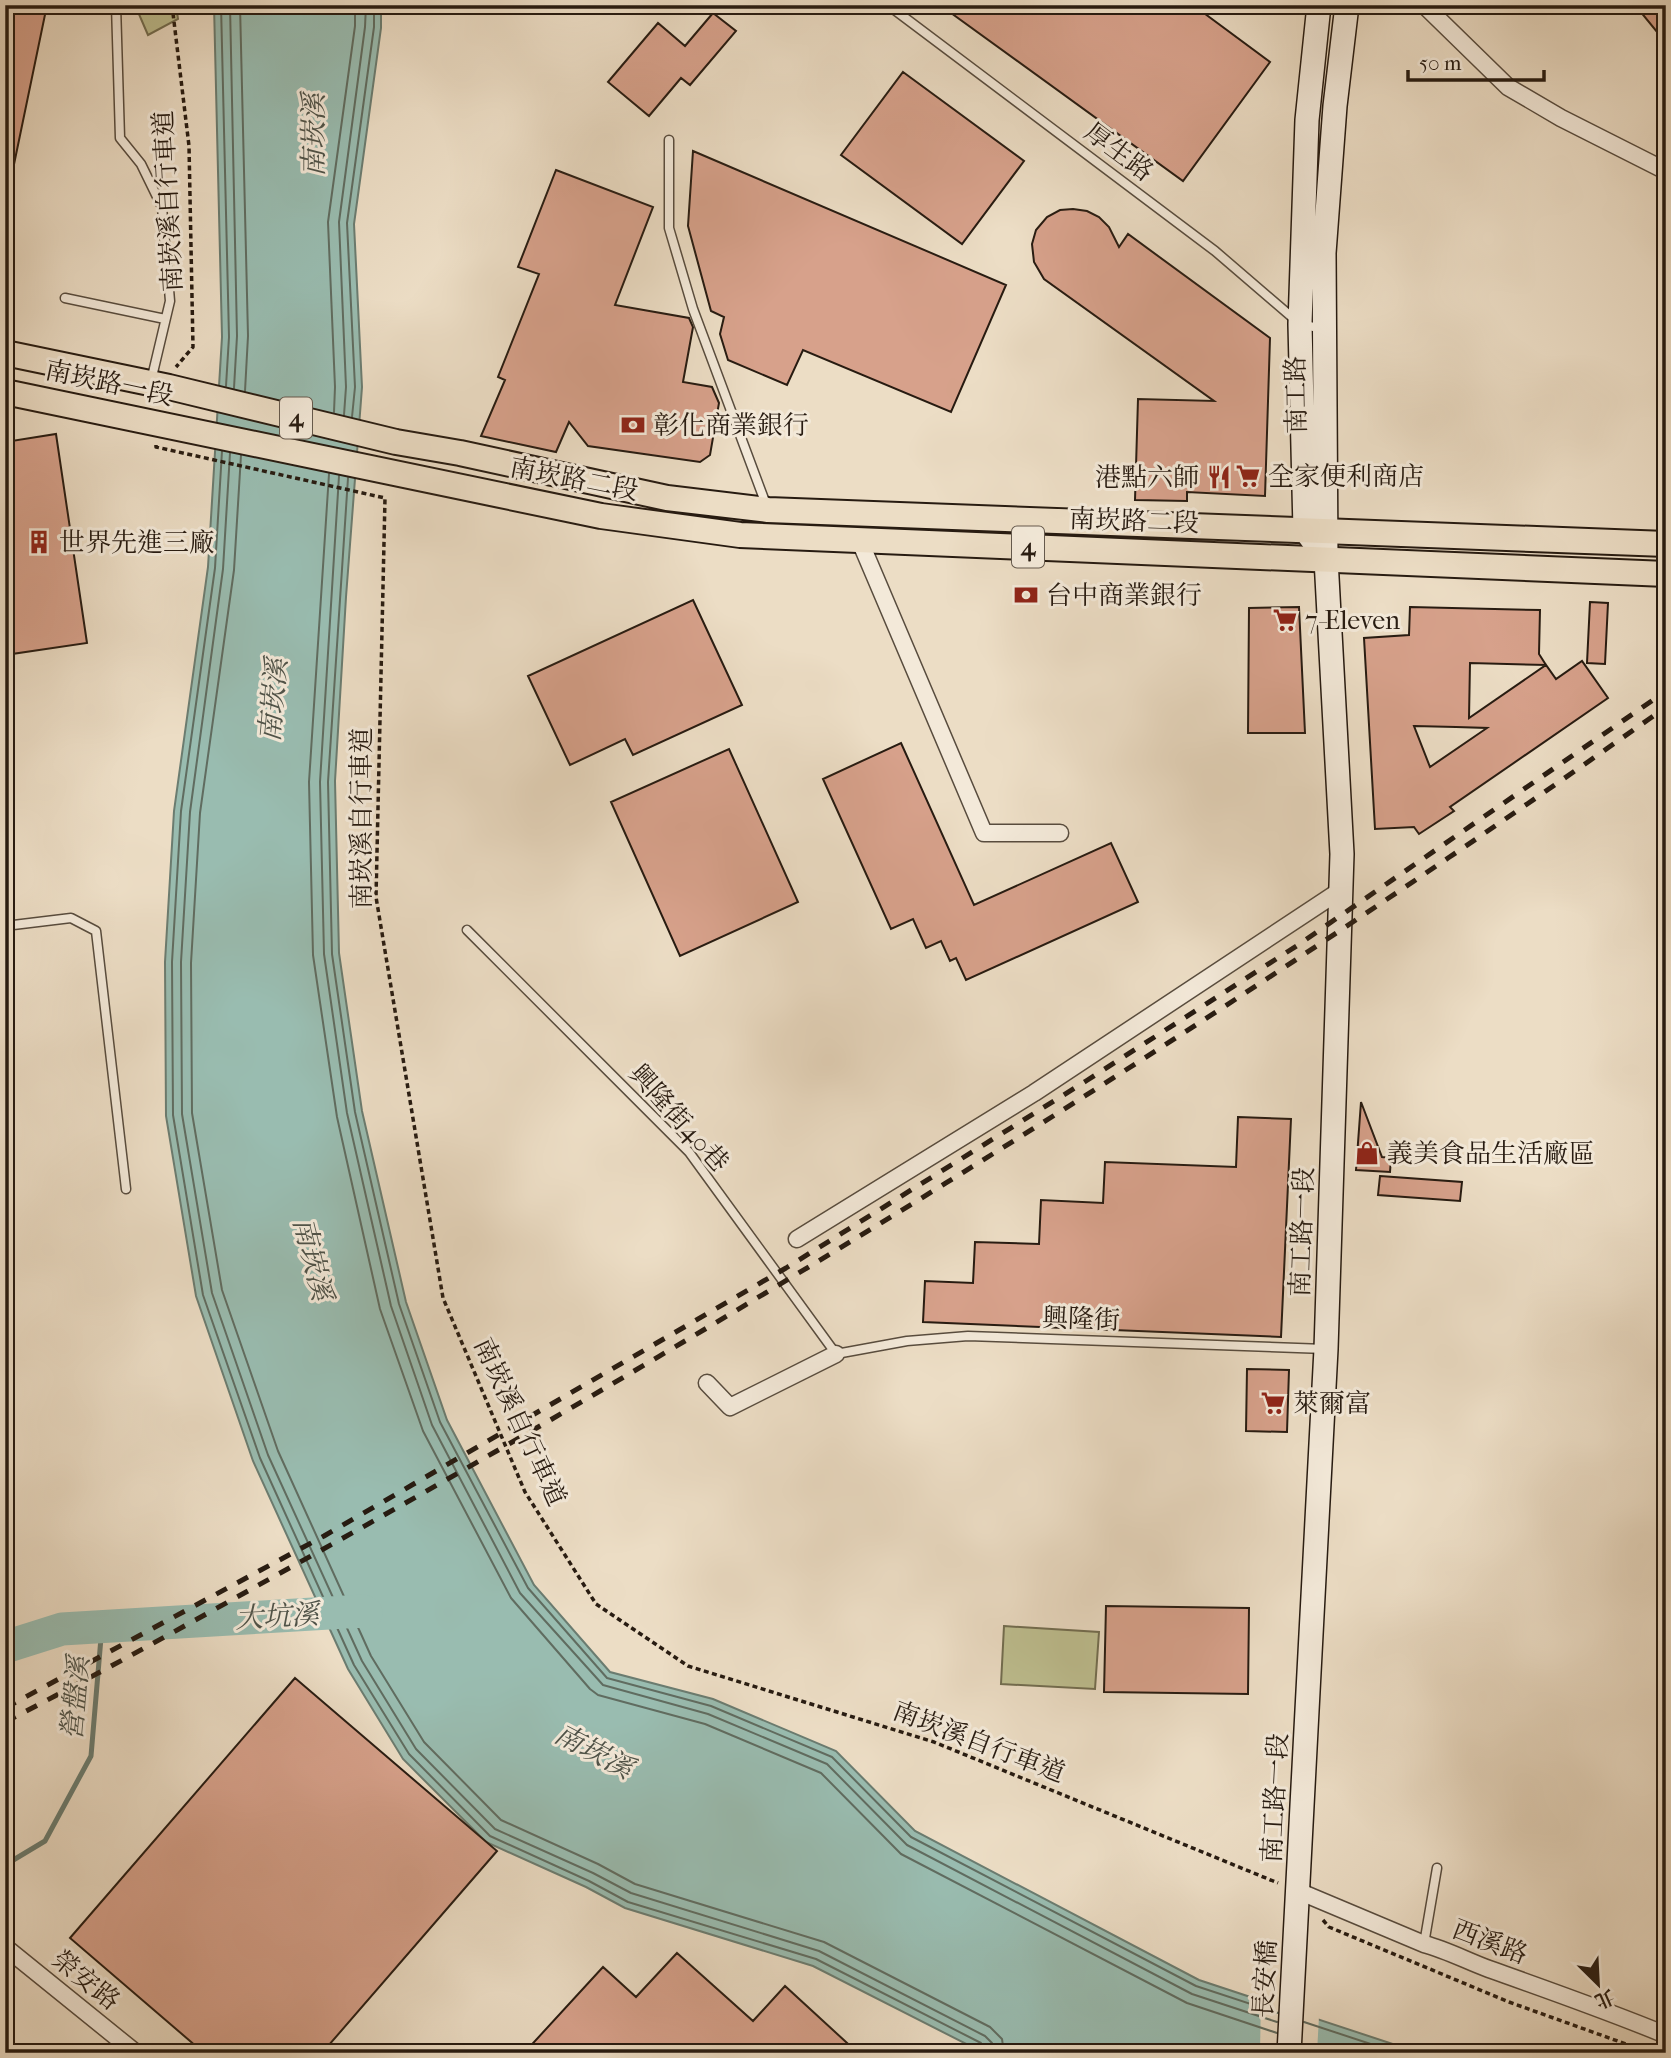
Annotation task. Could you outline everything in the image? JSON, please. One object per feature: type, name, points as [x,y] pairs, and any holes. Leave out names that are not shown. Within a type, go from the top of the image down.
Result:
[{"type":"main road","name":"南崁路一段","points":[[5,353],[160,385],[396,442]]},
{"type":"main road","name":"南崁路一段","points":[[5,392],[396,473]]},
{"type":"main road","name":"南崁路二段","points":[[396,442],[460,453],[667,498],[768,510],[1666,544]]},
{"type":"main road","name":"南崁路二段","points":[[396,473],[625,520],[740,535],[1666,573]]},
{"type":"street","name":"南工路","points":[[1319,5],[1307,120],[1300,324],[1315,531],[1326,559]]},
{"type":"street","name":"南工路","points":[[1315,531],[1325,227],[1347,5]]},
{"type":"street","points":[[1424,5],[1508,87],[1561,118],[1666,171]]},
{"type":"street","points":[[859,540],[984,832],[1060,833]]},
{"type":"street","name":"南工路一段","points":[[1297,1899],[1326,1349],[1342,854],[1326,559]]},
{"type":"street","points":[[797,1238],[1034,1093],[1341,890]]},
{"type":"street","points":[[708,1383],[730,1407],[836,1354]]},
{"type":"street","name":"西溪路","points":[[1297,1899],[1441,1948],[1464,1960],[1666,2035]]},
{"type":"street","name":"長安橋","points":[[1289,2053],[1297,1899]]},
{"type":"street","name":"榮安路","points":[[5,1947],[135,2053]]},
{"type":"lane","points":[[116,5],[120,138],[141,164],[162,207],[170,302],[160,385]]},
{"type":"lane","name":"厚生路","points":[[888,5],[1215,251],[1300,324],[1323,329]]},
{"type":"lane","points":[[669,140],[669,228],[693,309],[768,510]]},
{"type":"lane","points":[[65,298],[166,319]]},
{"type":"lane","points":[[5,926],[71,918],[96,931],[126,1189]]},
{"type":"lane","name":"興隆街40巷","points":[[467,930],[689,1152],[836,1354]]},
{"type":"lane","name":"興隆街","points":[[836,1354],[907,1340],[968,1336],[1326,1349]]},
{"type":"lane","points":[[1424,1944],[1437,1868]]},
{"type":"path","name":"南崁溪自行車道","points":[[160,385],[193,346],[189,146],[172,5]]},
{"type":"path","name":"南崁溪自行車道","points":[[156,447],[385,498],[376,897],[443,1298],[525,1492],[596,1604],[688,1666],[934,1742],[1297,1899]]},
{"type":"path","points":[[1321,1918],[1329,1927],[1509,2002],[1651,2053]]},
{"type":"green space","points":[[135,5],[176,5],[178,19],[148,35]]},
{"type":"green space","points":[[1004,1626],[1099,1632],[1095,1689],[1001,1684]]},
{"type":"water","name":"南崁溪","points":[[214,5],[381,5],[381,28],[354,224],[362,387],[335,781],[339,953],[362,1111],[406,1302],[447,1420],[534,1585],[610,1672],[713,1699],[836,1751],[915,1831],[1199,1980],[1420,2053],[984,2053],[813,1966],[625,1908],[586,1887],[486,1842],[403,1759],[348,1669],[253,1461],[196,1296],[166,1116],[165,962],[174,811],[208,567],[222,337]]},
{"type":"pier","points":[[1261,1997],[1319,2016],[1317,2053],[1260,2053]]},
{"type":"building","points":[[5,5],[47,5],[12,174],[5,174]]},
{"type":"building","points":[[940,5],[1193,5],[1270,62],[1183,181]]},
{"type":"building","points":[[1635,5],[1666,5],[1666,43]]},
{"type":"building","points":[[713,13],[736,31],[690,85],[681,78],[649,116],[608,82],[658,23],[685,46]]},
{"type":"building","points":[[903,72],[1024,161],[962,244],[841,155]]},
{"type":"building","points":[[693,151],[1006,285],[951,412],[803,350],[787,385],[728,360],[720,334],[724,317],[711,311],[688,226]]},
{"type":"building","points":[[556,170],[653,207],[615,305],[689,318],[693,327],[683,382],[712,387],[719,403],[710,455],[700,462],[588,446],[569,422],[556,452],[481,436],[505,380],[498,377],[539,274],[518,267]]},
{"type":"building","points":[[1060,210],[1087,211],[1099,217],[1109,227],[1119,247],[1128,234],[1270,338],[1265,496],[1187,492],[1187,501],[1135,500],[1138,399],[1214,401],[1044,279],[1034,262],[1032,244],[1036,230],[1047,217]]},
{"type":"building","name":"世界先進三廠","points":[[56,434],[87,643],[5,655],[5,442]]},
{"type":"building","points":[[693,600],[742,705],[633,755],[625,739],[570,765],[528,676]]},
{"type":"building","points":[[1590,602],[1608,603],[1605,664],[1587,663]]},
{"type":"building","points":[[1299,607],[1305,733],[1248,733],[1249,608]]},
{"type":"building","points":[[1410,607],[1540,610],[1539,654],[1556,679],[1582,661],[1608,698],[1450,807],[1454,811],[1419,834],[1414,827],[1375,829],[1364,638],[1409,635]],"holes":[[[1470,663],[1546,665],[1469,718]],[[1414,726],[1487,728],[1430,767]]]},
{"type":"building","points":[[901,743],[974,905],[1111,843],[1138,902],[966,980],[956,958],[950,961],[941,941],[926,948],[913,919],[891,929],[823,779]]},
{"type":"building","points":[[729,749],[798,902],[680,956],[611,802]]},
{"type":"building","points":[[1361,1102],[1382,1157],[1391,1158],[1390,1172],[1356,1170]]},
{"type":"building","points":[[1238,1117],[1291,1119],[1281,1337],[923,1322],[925,1281],[973,1283],[975,1242],[1039,1244],[1041,1200],[1103,1203],[1105,1162],[1236,1167]]},
{"type":"building","points":[[1380,1176],[1462,1182],[1460,1201],[1378,1195]]},
{"type":"building","points":[[1247,1369],[1289,1370],[1287,1432],[1246,1431]]},
{"type":"building","points":[[1106,1606],[1249,1608],[1248,1694],[1104,1692]]},
{"type":"building","points":[[295,1678],[497,1851],[322,2053],[204,2053],[70,1938]]},
{"type":"building","points":[[677,1953],[753,2021],[785,1986],[858,2053],[524,2053],[603,1967],[636,1997]]},
{"type":"waterway","name":"大坑溪","points":[[5,1647],[62,1629],[363,1611],[366,1613]]},
{"type":"waterway","name":"營盤溪","points":[[5,1865],[45,1841],[91,1756],[102,1626]]},
{"type":"railway","points":[[5,1708],[324,1536],[786,1268],[1298,945],[1666,691]]},
{"type":"railway","points":[[5,1722],[162,1639],[442,1482],[893,1216],[1284,968],[1666,707]]},
{"type":"place","name":"彰化商業銀行","points":[[633,425]]},
{"type":"place","name":"全家便利商店","points":[[1248,476]]},
{"type":"place","name":"港點六師","points":[[1219,477]]},
{"type":"place","name":"世界先進三廠","points":[[39,542]]},
{"type":"place","name":"台中商業銀行","points":[[1026,595]]},
{"type":"place","name":"7-Eleven","points":[[1285,620]]},
{"type":"place","name":"義美食品生活廠區","points":[[1367,1153]]},
{"type":"place","name":"萊爾富","points":[[1273,1403]]}]
